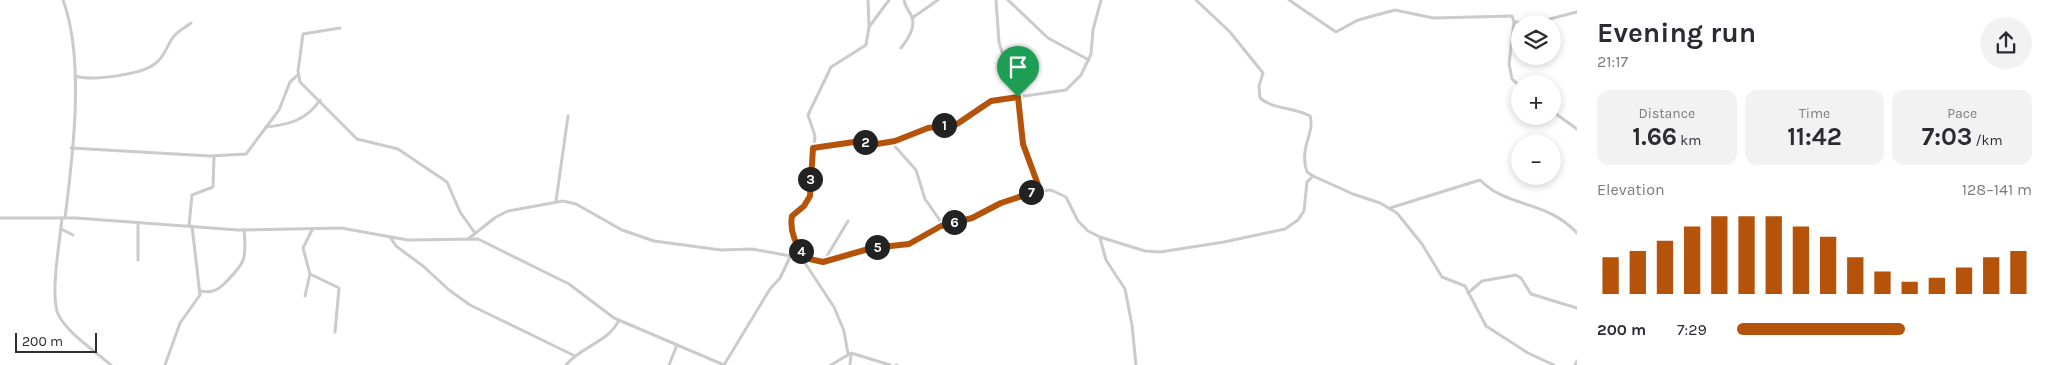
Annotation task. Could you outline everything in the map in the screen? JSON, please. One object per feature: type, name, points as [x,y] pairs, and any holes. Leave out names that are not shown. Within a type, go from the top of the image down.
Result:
[{"type":"street","points":[[63,0],[72,36],[75,113],[58,253],[56,310],[64,323],[111,365]]},
{"type":"street","points":[[850,365],[850,353],[844,331],[834,307],[803,257],[795,241],[790,222],[792,216],[804,206],[810,196],[815,136],[808,118],[822,84],[836,62],[866,45],[869,27],[868,0]]},
{"type":"street","points":[[869,27],[889,0]]},
{"type":"street","points":[[901,48],[910,37],[912,18],[904,0]]},
{"type":"street","points":[[912,18],[938,0]]},
{"type":"street","points":[[996,0],[999,42],[1004,59],[1018,78],[1023,144],[1040,190]]},
{"type":"street","points":[[1008,0],[1048,38],[1089,60]]},
{"type":"street","points":[[813,148],[854,142],[877,144],[891,142],[928,128],[957,124],[991,101],[1066,90],[1075,83],[1093,50],[1094,30],[1101,0]]},
{"type":"street","points":[[1196,0],[1230,32],[1263,73],[1259,86],[1260,98],[1271,105],[1291,109],[1310,116],[1312,122],[1306,145],[1305,161],[1307,172],[1390,208],[1406,222],[1442,277],[1463,285],[1486,326],[1528,353],[1554,365]]},
{"type":"street","points":[[1289,0],[1336,32],[1358,20],[1396,10],[1433,18],[1511,16]]},
{"type":"street","points":[[1561,16],[1577,12]]},
{"type":"street","points":[[75,76],[87,78],[130,73],[154,66],[160,61],[176,34],[191,23]]},
{"type":"street","points":[[340,28],[303,34],[298,75],[303,85],[357,138],[398,149],[447,182],[460,212],[475,233]]},
{"type":"street","points":[[1511,47],[1509,64],[1511,75]]},
{"type":"street","points":[[71,148],[214,156],[246,154],[279,110],[290,82],[298,75]]},
{"type":"street","points":[[265,127],[284,124],[305,117],[311,114],[320,100]]},
{"type":"street","points":[[556,201],[568,116]]},
{"type":"street","points":[[1561,117],[1577,129]]},
{"type":"street","points":[[891,142],[916,170],[925,199],[940,220],[941,226]]},
{"type":"street","points":[[165,365],[180,322],[197,302],[200,291],[190,226],[192,196],[213,187],[214,156]]},
{"type":"street","points":[[468,239],[496,217],[508,211],[556,201],[576,204],[622,230],[654,241],[721,250],[752,249],[824,261],[872,248],[909,244],[941,226],[972,218],[1001,203],[1040,190],[1051,190],[1063,195],[1082,226],[1100,237],[1153,252],[1278,232],[1298,220],[1306,204],[1307,182],[1313,176]]},
{"type":"street","points":[[1390,208],[1480,180],[1503,197],[1554,214],[1577,233]]},
{"type":"street","points":[[0,218],[63,218],[244,230],[352,229],[408,240],[468,239],[483,241],[569,284],[619,320],[722,364],[770,289],[780,278],[791,255]]},
{"type":"street","points":[[824,261],[848,221]]},
{"type":"street","points":[[138,223],[138,260]]},
{"type":"street","points":[[61,229],[73,235]]},
{"type":"street","points":[[200,291],[210,292],[218,290],[239,271],[244,255],[244,230]]},
{"type":"street","points":[[305,296],[310,274],[304,248],[312,230]]},
{"type":"street","points":[[390,237],[396,246],[470,306],[574,356]]},
{"type":"street","points":[[1100,237],[1106,260],[1124,289],[1131,316],[1136,365]]},
{"type":"street","points":[[310,274],[335,284],[339,288],[335,332]]},
{"type":"street","points":[[1468,293],[1477,283],[1482,281],[1516,275],[1521,278],[1531,294],[1577,308]]},
{"type":"street","points":[[566,365],[574,356],[612,331],[619,320]]},
{"type":"street","points":[[669,365],[677,345]]},
{"type":"street","points":[[831,365],[850,353],[890,365]]},
{"type":"street","points":[[1576,365],[1577,361]]},
{"type":"route","points":[[1018,97],[1023,123],[1023,144],[1040,190],[1001,203],[972,218],[941,226],[909,244],[872,248],[823,262],[805,258],[795,241],[790,222],[795,212],[809,200],[813,148],[854,142],[887,143],[928,128],[957,124],[974,114],[984,103],[1018,97]]}]
